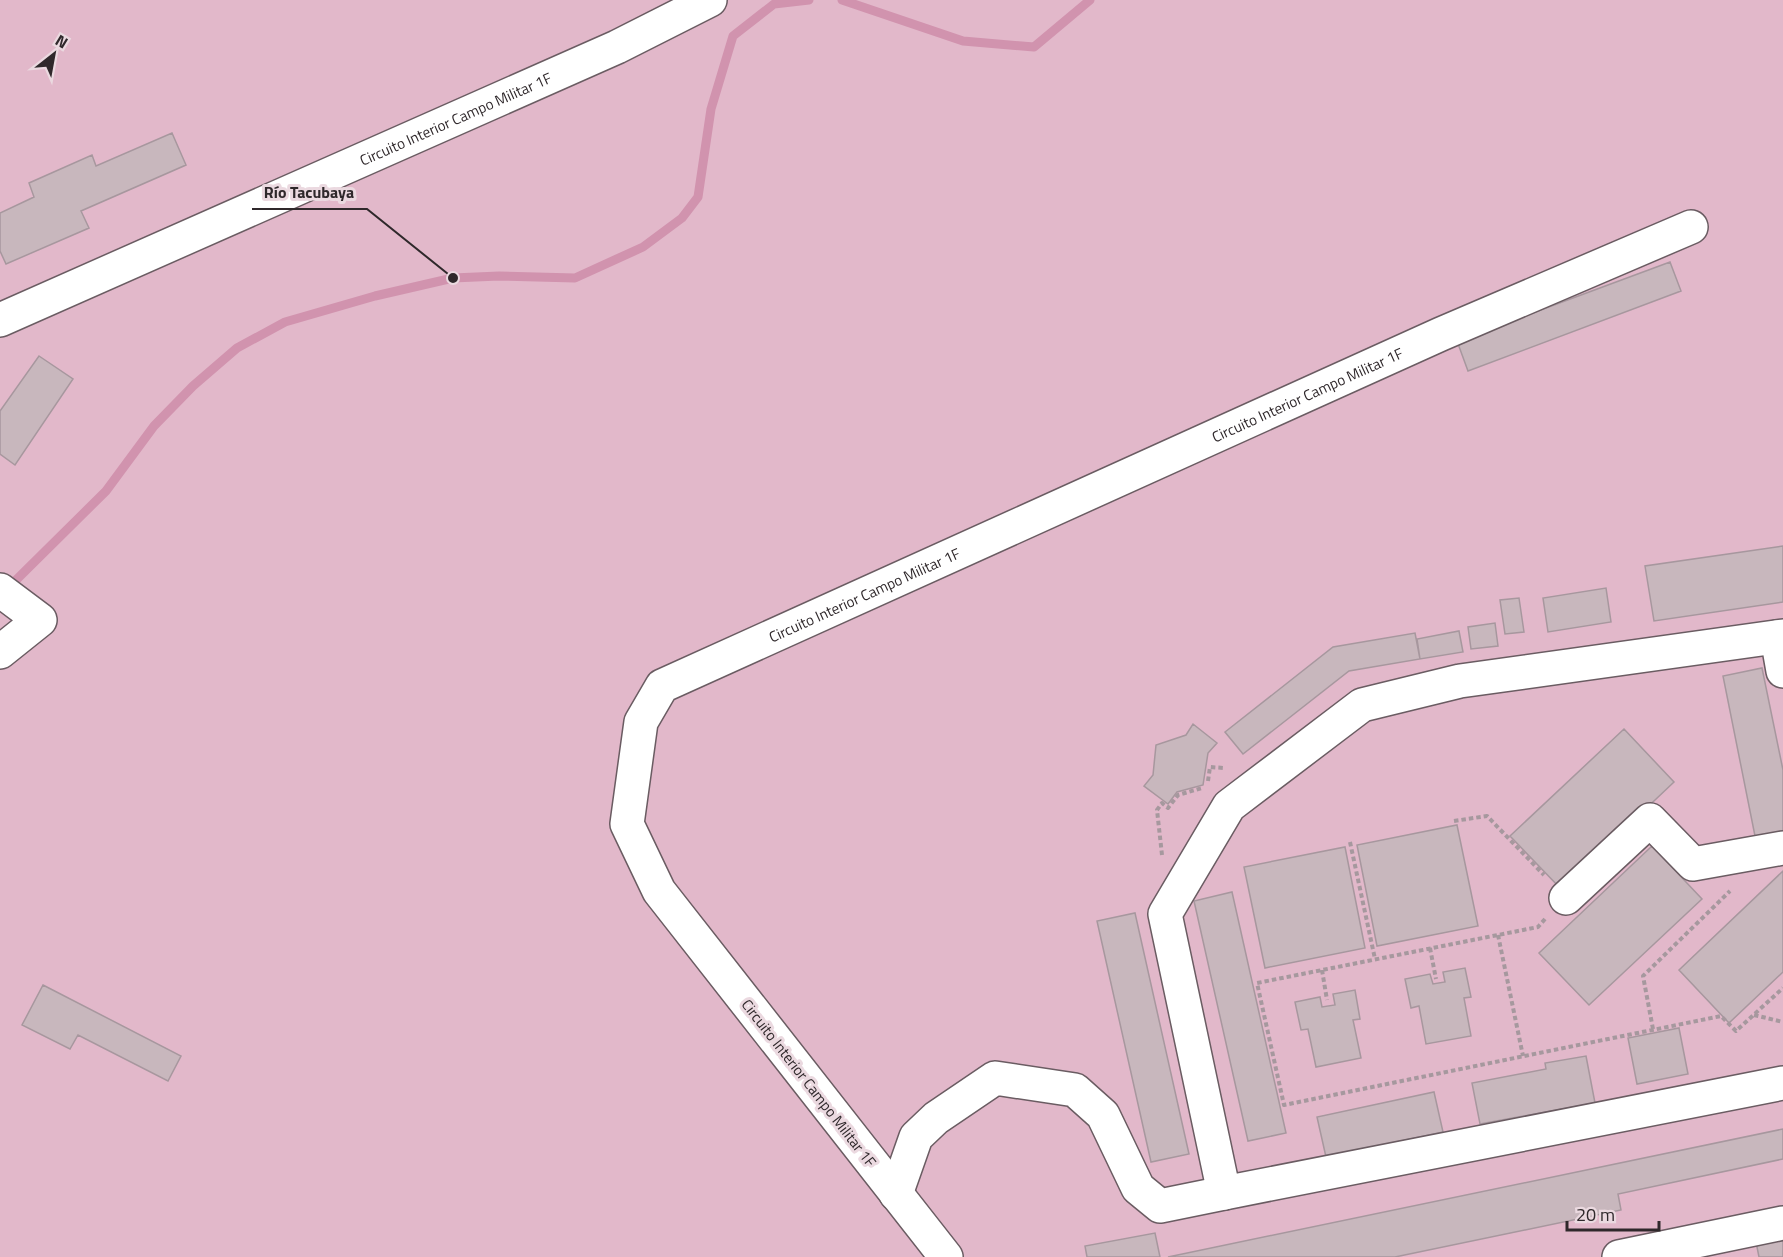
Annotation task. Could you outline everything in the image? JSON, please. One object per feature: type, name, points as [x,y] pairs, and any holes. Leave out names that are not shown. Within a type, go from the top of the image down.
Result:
[{"type":"street","name":"Circuito Interior Campo Militar 1F","points":[[0,320],[617,47],[710,0]]},
{"type":"street","name":"Circuito Interior Campo Militar 1F","points":[[945,1257],[659,891],[627,824],[641,722],[662,686],[1430,339],[1691,227]]},
{"type":"street","points":[[0,590],[40,620],[0,652]]},
{"type":"street","points":[[1224,1193],[1166,915],[1229,806],[1362,705],[1460,681],[1780,636],[1783,671]]},
{"type":"street","points":[[1566,898],[1650,820],[1693,864],[1783,848]]},
{"type":"street","points":[[896,1194],[916,1137],[936,1118],[995,1078],[1075,1090],[1103,1115],[1138,1188],[1160,1206],[1783,1083]]},
{"type":"street","points":[[1619,1257],[1710,1248],[1783,1223]]},
{"type":"path","points":[[1163,860],[1157,810],[1162,803],[1168,808],[1178,795],[1207,787],[1210,767],[1231,769]]},
{"type":"path","points":[[1454,821],[1487,816],[1566,898],[1538,927],[1257,983],[1284,1105],[1721,1016],[1736,1031],[1783,988]]},
{"type":"path","points":[[1350,842],[1375,959]]},
{"type":"path","points":[[1653,1029],[1643,976],[1733,889]]},
{"type":"path","points":[[1498,934],[1523,1056]]},
{"type":"path","points":[[1430,948],[1436,979]]},
{"type":"path","points":[[1322,970],[1327,1000]]},
{"type":"path","points":[[1753,1015],[1783,1022]]},
{"type":"shaded area","points":[[0,0],[1783,0],[1783,1257],[0,1257]]},
{"type":"building","points":[[172,133],[186,165],[81,211],[89,228],[6,264],[0,251],[0,213],[34,197],[29,183],[92,155],[96,166]]},
{"type":"building","points":[[1670,262],[1681,291],[1468,371],[1457,341]]},
{"type":"building","points":[[39,356],[73,379],[15,465],[0,454],[0,411]]},
{"type":"building","points":[[1783,546],[1783,602],[1654,621],[1645,566]]},
{"type":"building","points":[[1606,588],[1611,622],[1548,632],[1543,598]]},
{"type":"building","points":[[1519,598],[1524,632],[1505,634],[1500,600]]},
{"type":"building","points":[[1495,623],[1498,646],[1471,649],[1468,627]]},
{"type":"building","points":[[1459,631],[1463,652],[1420,659],[1417,639]]},
{"type":"building","points":[[1415,633],[1420,659],[1349,671],[1243,754],[1225,732],[1333,647]]},
{"type":"building","points":[[1762,668],[1783,770],[1783,835],[1756,841],[1723,676]]},
{"type":"building","points":[[1193,724],[1217,743],[1208,753],[1203,785],[1177,792],[1168,804],[1144,786],[1153,775],[1156,745],[1186,735]]},
{"type":"building","points":[[1624,729],[1674,782],[1561,889],[1510,836]]},
{"type":"building","points":[[1457,825],[1478,926],[1377,946],[1357,845]]},
{"type":"building","points":[[1652,846],[1702,899],[1589,1005],[1539,953]]},
{"type":"building","points":[[1345,847],[1365,948],[1265,968],[1244,867]]},
{"type":"building","points":[[1783,871],[1783,972],[1729,1023],[1679,970]]},
{"type":"building","points":[[1232,892],[1286,1133],[1248,1141],[1194,901]]},
{"type":"building","points":[[1135,913],[1189,1154],[1151,1162],[1097,921]]},
{"type":"building","points":[[1465,968],[1471,997],[1464,998],[1471,1036],[1426,1044],[1419,1006],[1411,1008],[1405,979],[1430,974],[1433,984],[1445,982],[1443,972]]},
{"type":"building","points":[[43,985],[181,1056],[168,1081],[78,1035],[70,1049],[22,1025]]},
{"type":"building","points":[[1355,990],[1360,1019],[1353,1020],[1361,1058],[1316,1067],[1308,1029],[1301,1030],[1295,1002],[1320,997],[1322,1007],[1335,1005],[1333,994]]},
{"type":"building","points":[[1679,1028],[1688,1074],[1637,1084],[1628,1038]]},
{"type":"building","points":[[1586,1056],[1595,1103],[1480,1124],[1472,1083],[1546,1069],[1545,1063]]},
{"type":"building","points":[[1434,1092],[1443,1132],[1326,1157],[1317,1117]]},
{"type":"building","points":[[1783,1129],[1783,1159],[1618,1194],[1621,1210],[1395,1257],[1168,1257]]},
{"type":"building","points":[[1155,1233],[1160,1257],[1087,1257],[1085,1246]]},
{"type":"building","points":[[1783,1236],[1783,1257],[1759,1257],[1756,1242]]},
{"type":"waterway","points":[[8,588],[106,491],[154,426],[193,386],[237,348],[285,322],[375,296],[453,278],[499,276],[575,278],[643,247],[682,218],[698,197],[711,109],[733,36],[774,4],[809,0]]},
{"type":"waterway","points":[[842,0],[963,41],[1034,47],[1090,0]]},
{"type":"place","name":"Río Tacubaya","points":[[453,278]]}]
